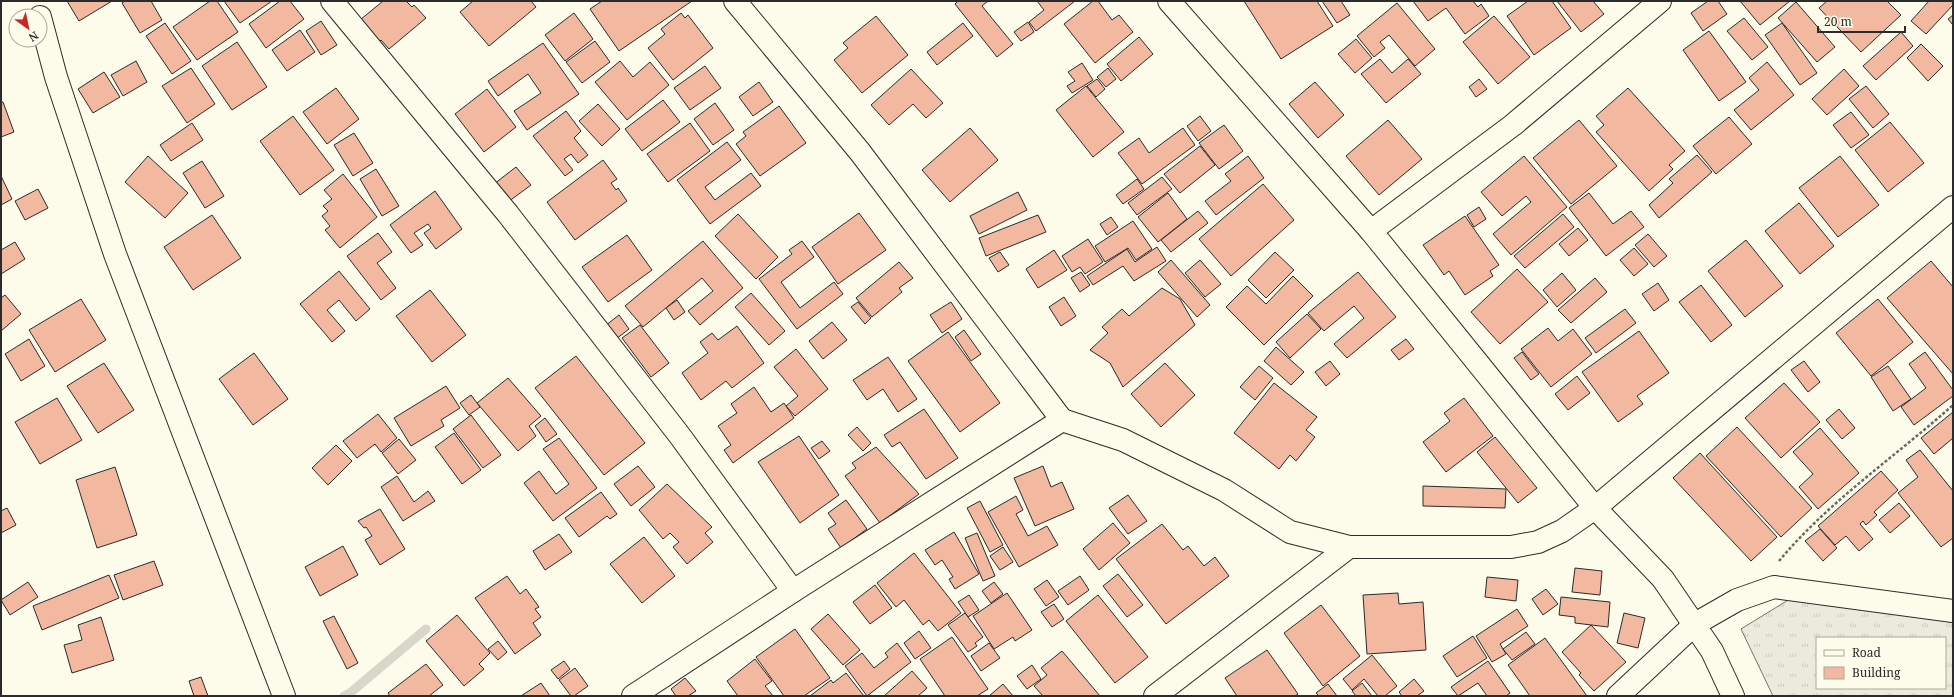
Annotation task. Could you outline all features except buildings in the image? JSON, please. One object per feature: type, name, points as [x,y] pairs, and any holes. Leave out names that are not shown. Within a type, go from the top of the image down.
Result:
[{"type":"street","points":[[332,1],[513,220],[680,436],[793,591]]},
{"type":"street","points":[[735,1],[860,152],[1062,420],[1123,440],[1224,490],[1290,532],[1348,547],[1511,547],[1538,542],[1562,531],[1595,508],[1953,207]]},
{"type":"street","points":[[1169,1],[1371,231],[1595,508],[1663,579],[1712,651],[1733,696]]},
{"type":"street","points":[[1371,231],[1514,125],[1660,1]]},
{"type":"street","points":[[48,46],[56,77],[115,254],[284,696]]},
{"type":"street","points":[[632,696],[793,591],[1062,420]]},
{"type":"street","points":[[1155,696],[1348,547]]},
{"type":"street","points":[[1618,696],[1695,624],[1738,600],[1774,587],[1953,611]]},
{"type":"path","points":[[1774,587],[1772,575],[1776,564],[1791,546],[1870,472],[1953,405]]},
{"type":"green space","points":[[1798,594],[1953,619],[1953,696],[1773,696],[1741,629]]},
{"type":"waterway","points":[[344,696],[350,693],[426,629]]}]
